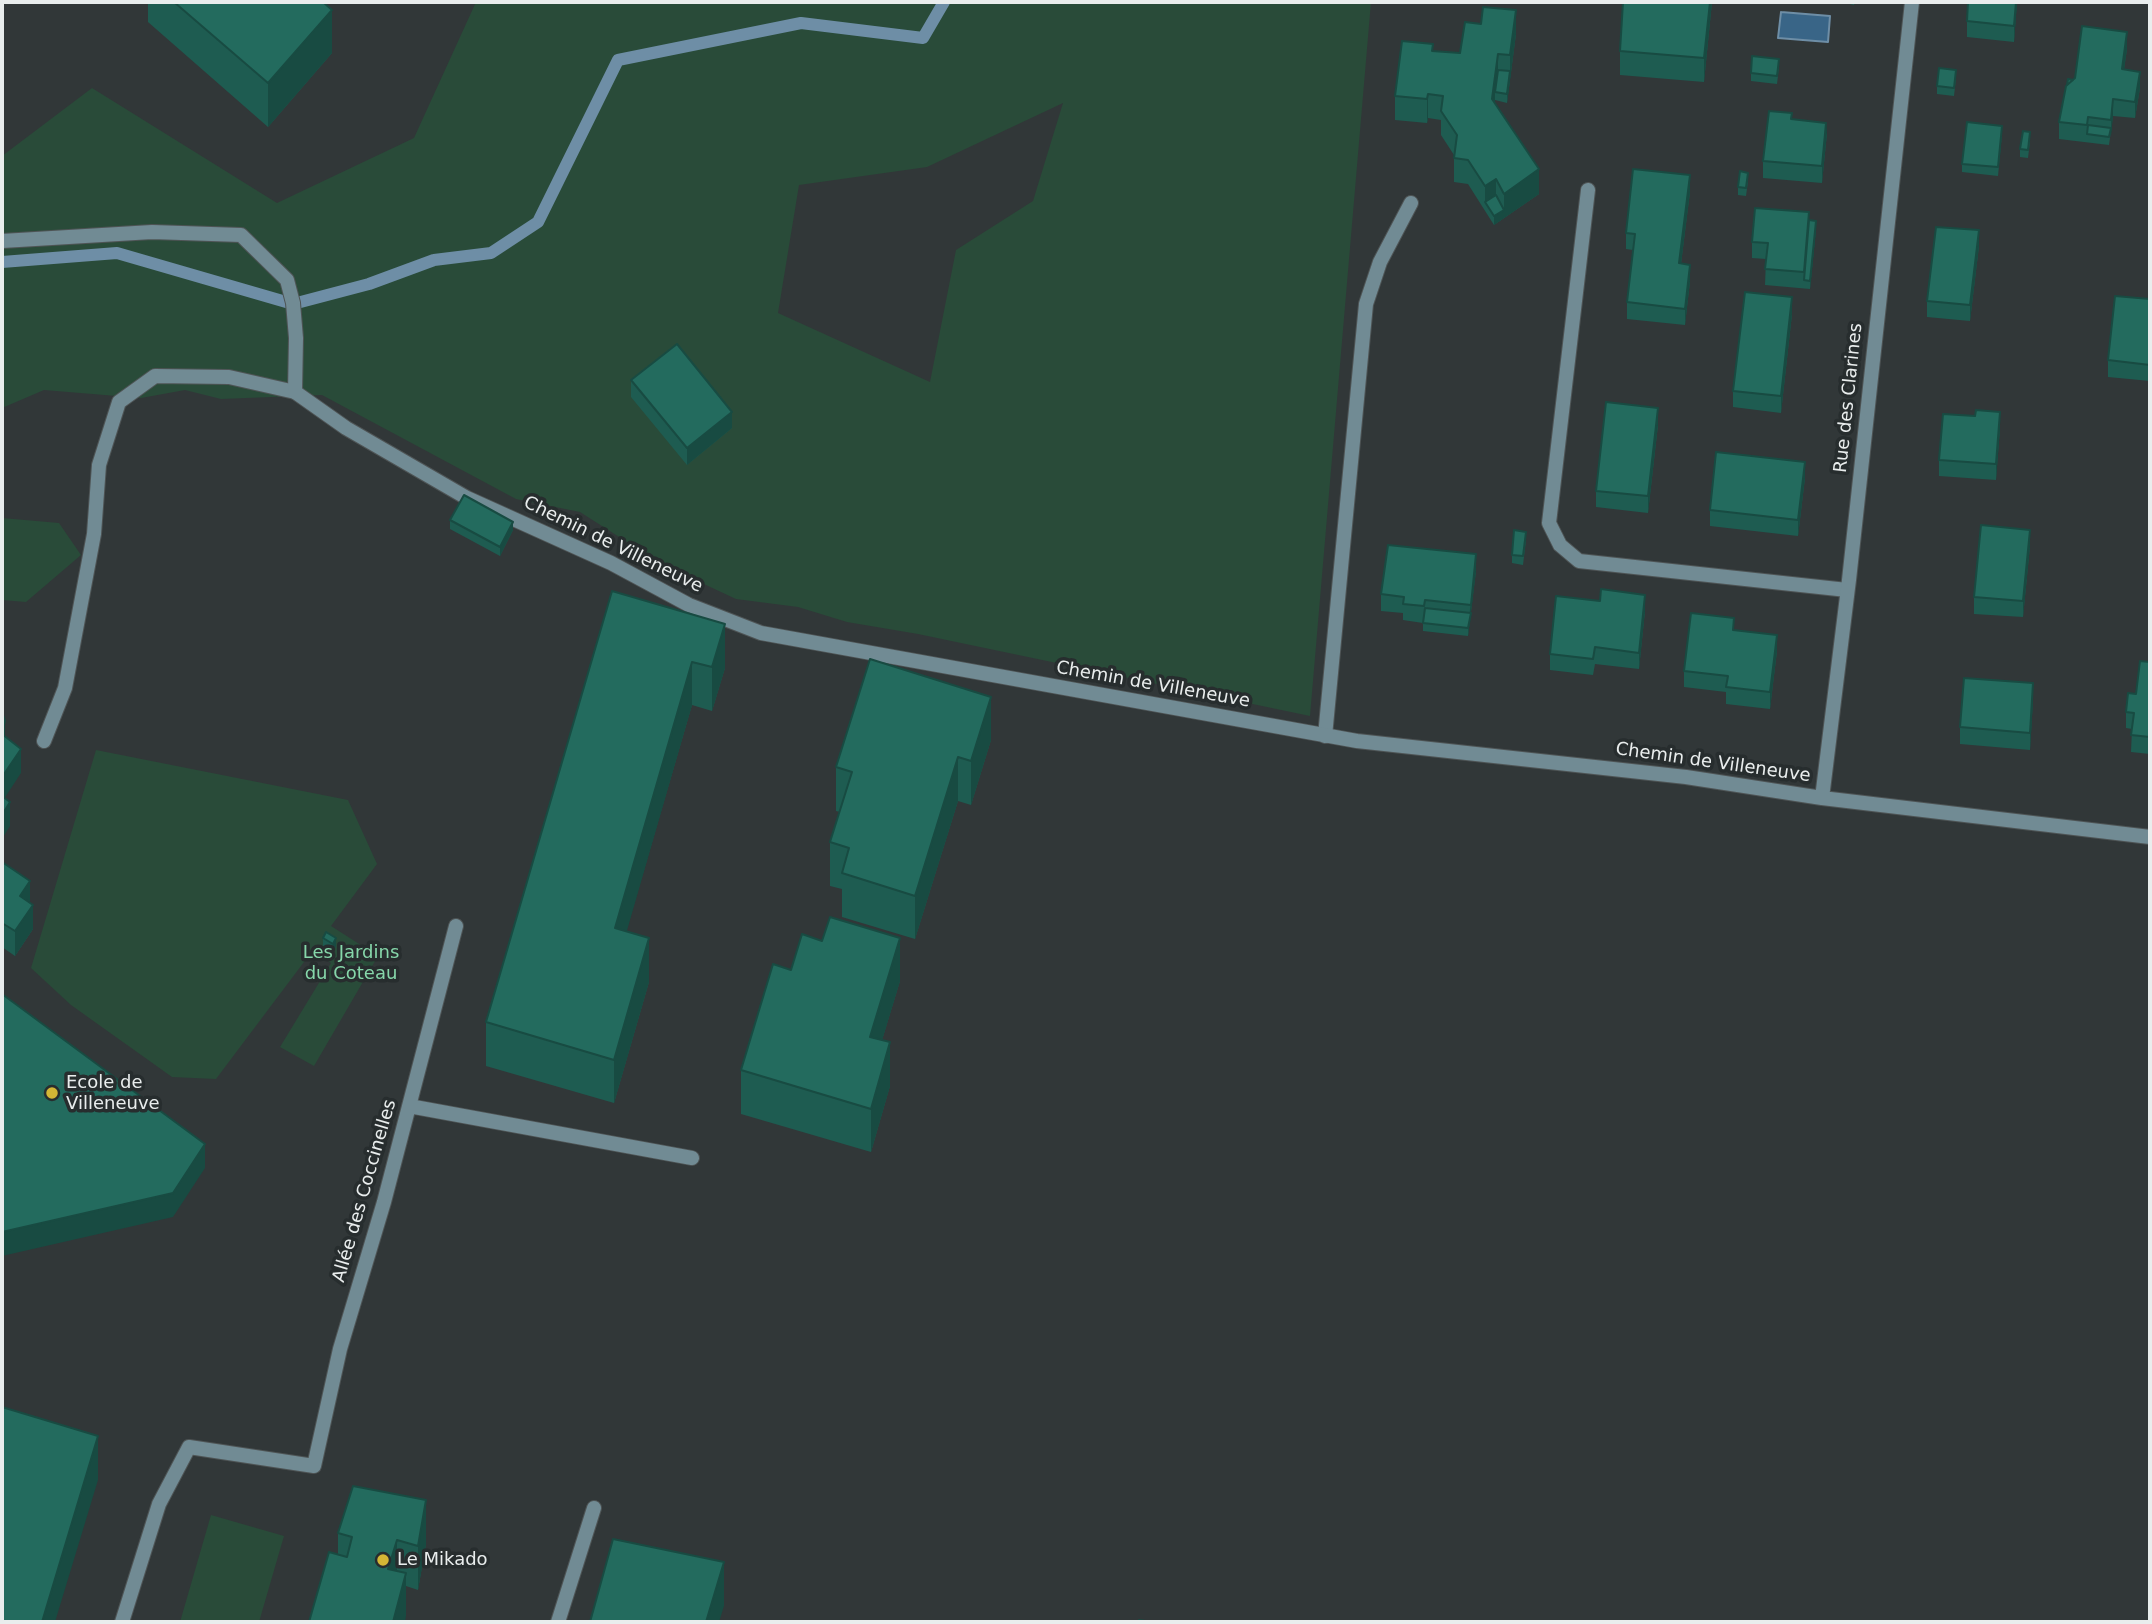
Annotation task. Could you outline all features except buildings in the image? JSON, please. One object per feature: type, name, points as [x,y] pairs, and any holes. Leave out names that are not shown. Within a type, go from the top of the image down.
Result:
[{"type":"street","name":"Rue des Clarines","points":[[1822,798],[1912,2]]},
{"type":"street","points":[[1588,190],[1549,523],[1560,545],[1579,561],[1847,590]]},
{"type":"street","points":[[1325,736],[1366,304],[1380,262],[1411,203]]},
{"type":"street","points":[[2,241],[152,232],[241,236],[287,280],[293,303],[296,338],[295,392],[229,377],[155,376],[119,402],[99,465],[94,534],[65,688],[44,741]]},
{"type":"street","name":"Chemin de Villeneuve","points":[[295,392],[346,428],[467,498],[611,563],[689,604],[761,632],[1357,741],[1686,777],[1822,798],[2150,837]]},
{"type":"street","name":"Allée des Coccinelles","points":[[121,1622],[159,1504],[189,1447],[314,1466],[340,1349],[384,1202],[456,926]]},
{"type":"street","points":[[409,1106],[692,1157]]},
{"type":"street","points":[[558,1622],[594,1508]]},
{"type":"green space","points":[[476,2],[1371,2],[1310,716],[918,634],[847,622],[798,607],[736,599],[663,565],[580,512],[516,499],[322,395],[221,399],[185,390],[141,398],[44,390],[2,408],[2,156],[92,88],[277,203],[414,138]],"holes":[[[1063,103],[1033,201],[956,250],[930,382],[778,313],[799,185],[927,167]]]},
{"type":"green space","points":[[2,518],[59,523],[81,555],[26,602],[2,600]]},
{"type":"green space","name":"Les Jardins du Coteau","points":[[96,750],[348,800],[377,864],[331,926],[378,956],[314,1066],[280,1047],[331,963],[313,950],[216,1079],[172,1077],[71,1005],[31,968]]},
{"type":"green space","points":[[211,1515],[284,1536],[259,1622],[180,1622]]},
{"type":"water","points":[[1781,12],[1830,16],[1828,42],[1778,38]]},
{"type":"waterway","points":[[2,262],[117,253],[293,304],[369,284],[434,260],[491,253],[538,222],[618,60],[801,23],[923,38],[944,2]]},
{"type":"place","name":"Ecole de Villeneuve","points":[[52,1093]]},
{"type":"place","name":"Le Mikado","points":[[383,1560]]}]
